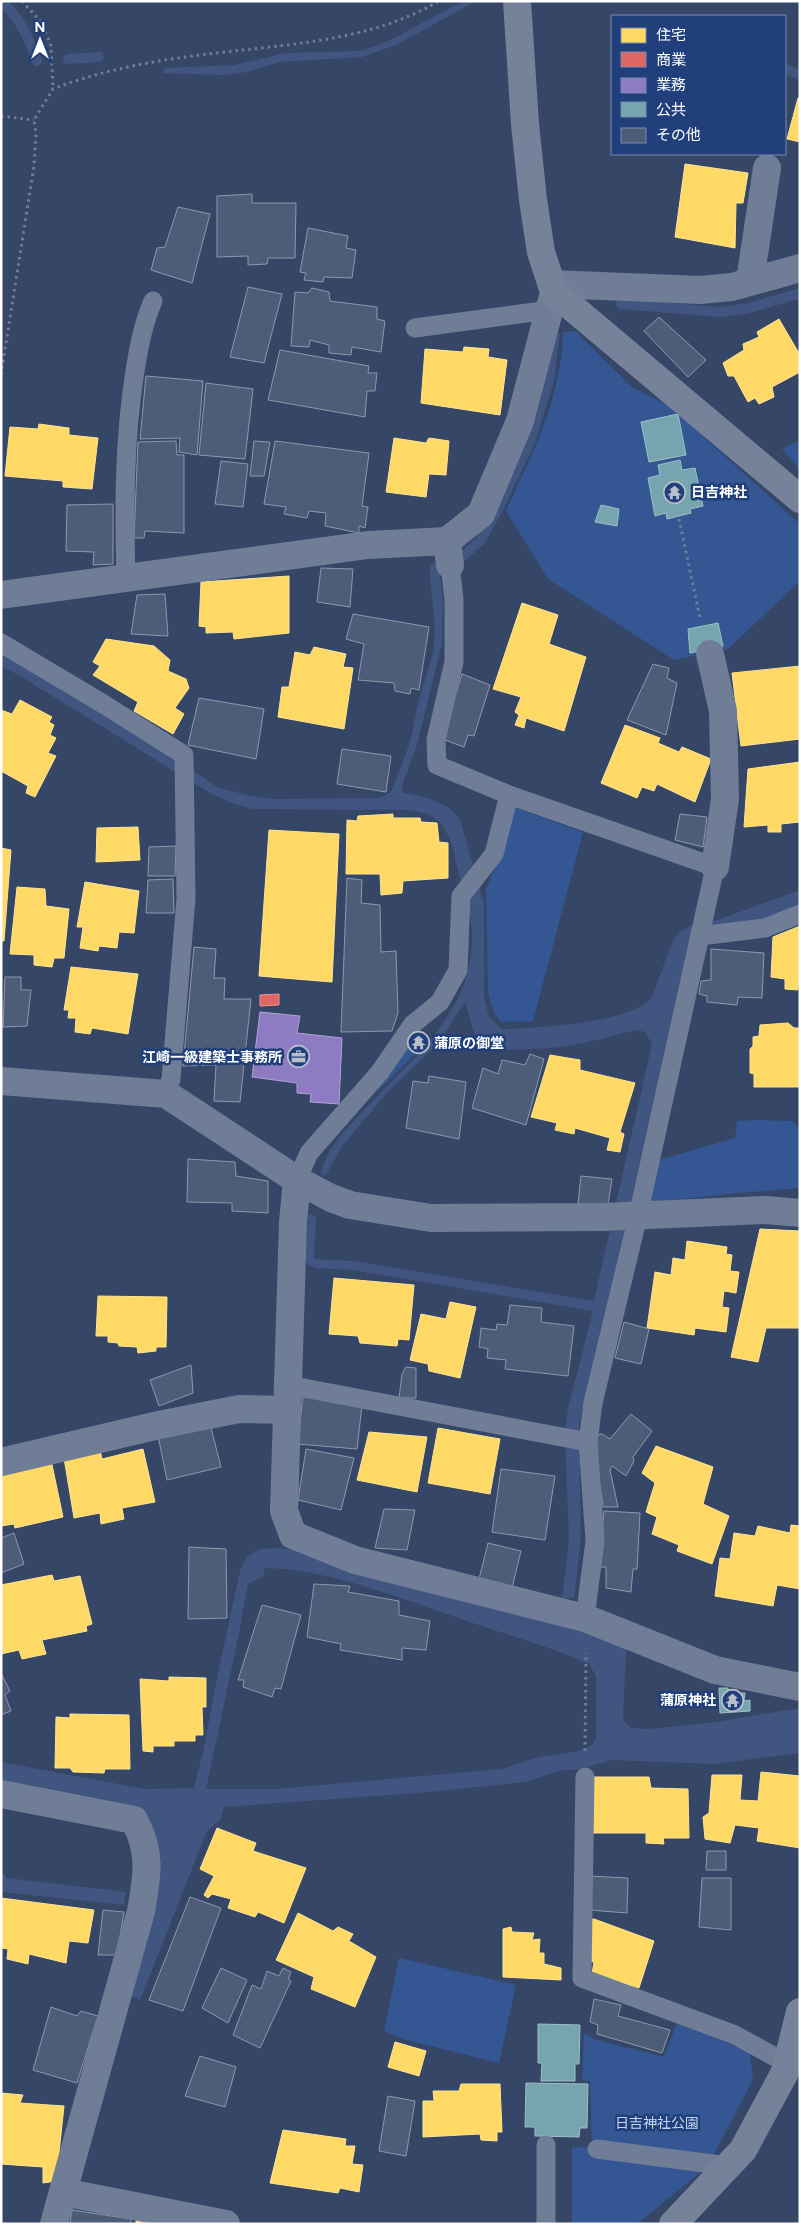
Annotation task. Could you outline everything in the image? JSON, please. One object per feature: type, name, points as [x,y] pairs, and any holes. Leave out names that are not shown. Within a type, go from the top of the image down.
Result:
[{"type":"street","points":[[1,595],[368,546],[448,551],[481,514],[520,421],[551,295],[541,252],[524,124],[517,1]]},
{"type":"street","points":[[750,281],[767,168]]},
{"type":"street","points":[[551,295],[700,290],[732,286],[800,268]]},
{"type":"street","points":[[551,295],[800,498]]},
{"type":"street","points":[[710,654],[724,711],[725,799],[715,867]]},
{"type":"street","points":[[1,1081],[166,1094],[297,1180],[332,1198],[350,1204],[431,1218],[603,1217],[766,1210],[800,1214]]},
{"type":"street","points":[[297,1180],[293,1222],[284,1512],[293,1535],[355,1560],[585,1618],[715,1670],[800,1687]]},
{"type":"street","points":[[1,1462],[288,1397]]},
{"type":"street","points":[[1,1794],[134,1820],[143,1836],[148,1871],[143,1900],[54,2224]]},
{"type":"street","points":[[673,2224],[743,2150],[790,2069],[800,2012]]},
{"type":"street","points":[[63,2192],[226,2224]]},
{"type":"lane","points":[[415,328],[551,295]]},
{"type":"lane","points":[[126,578],[124,496],[132,388],[143,324],[153,301]]},
{"type":"lane","points":[[448,551],[454,599],[454,662],[436,740],[437,765],[509,795],[715,867],[642,1216],[594,1403],[588,1442],[595,1541],[585,1618]]},
{"type":"lane","points":[[1,643],[106,705],[184,755],[186,899],[171,1079],[166,1094]]},
{"type":"lane","points":[[297,1180],[309,1153],[380,1072],[413,1024],[440,1002],[458,970],[462,896],[494,854],[509,795]]},
{"type":"lane","points":[[701,929],[765,928],[800,914]]},
{"type":"lane","points":[[288,1397],[588,1442]]},
{"type":"lane","points":[[585,1777],[582,1978],[735,2035],[790,2069]]},
{"type":"lane","points":[[546,2145],[546,2224]]},
{"type":"lane","points":[[597,2150],[728,2166]]},
{"type":"path","points":[[1,375],[34,166],[36,134],[34,120],[53,88],[51,46],[42,23],[22,1]]},
{"type":"path","points":[[53,88],[112,71],[184,57],[300,44],[370,31],[439,1]]},
{"type":"path","points":[[1,116],[34,120]]},
{"type":"path","points":[[679,518],[700,618]]},
{"type":"path","points":[[586,1664],[586,1741]]},
{"type":"green space","points":[[575,331],[632,387],[679,411],[705,438],[800,524],[800,581],[728,649],[674,660],[548,579],[506,511],[544,424],[557,379],[563,332]]},
{"type":"green space","points":[[800,440],[800,469],[782,449]]},
{"type":"green space","points":[[513,807],[583,832],[533,1021],[501,1022],[494,1013],[488,993],[486,889],[496,865]]},
{"type":"green space","points":[[409,1045],[417,1052],[375,1094]]},
{"type":"green space","points":[[737,1121],[793,1121],[800,1130],[800,1188],[647,1203],[655,1161],[735,1138]]},
{"type":"green space","points":[[399,1958],[516,1985],[499,2063],[406,2040],[384,2031]]},
{"type":"green space","name":"日吉神社公園","points":[[677,2023],[750,2052],[753,2080],[707,2167],[637,2224],[572,2224],[572,2147],[592,2148],[590,2081],[582,2080],[584,2033],[596,2040],[664,2057]]},
{"type":"shaded area","points":[[463,1],[476,1],[396,45],[362,57],[279,62],[248,72],[223,75],[163,73],[165,68],[234,65],[286,53],[358,51],[377,46],[394,38]]},
{"type":"shaded area","points":[[557,332],[560,333],[554,381],[535,443],[499,518],[484,544],[465,561],[458,554],[476,538],[484,527],[535,420]]},
{"type":"shaded area","points":[[430,564],[438,564],[443,598],[442,643],[417,745],[403,783],[402,792],[441,803],[460,819],[484,905],[484,996],[489,1017],[502,1029],[584,1022],[627,1012],[643,1005],[653,995],[673,941],[684,929],[697,924],[712,922],[800,890],[800,908],[763,923],[696,931],[627,1229],[579,1423],[581,1539],[574,1598],[562,1598],[569,1541],[565,1434],[568,1408],[593,1311],[353,1270],[316,1268],[307,1264],[305,1259],[308,1218],[309,1214],[316,1216],[314,1259],[353,1261],[594,1301],[652,1044],[645,1032],[637,1030],[569,1046],[500,1049],[483,1044],[479,1040],[471,1024],[465,1002],[439,1042],[387,1093],[343,1145],[326,1175],[322,1176],[324,1163],[338,1138],[435,1034],[450,1013],[461,991],[469,967],[472,941],[471,924],[453,850],[444,828],[431,816],[411,810],[252,809],[234,804],[208,792],[17,674],[1,667],[1,653],[120,722],[217,787],[250,796],[274,799],[380,798],[391,792],[405,756],[431,659],[435,635]]},
{"type":"shaded area","points":[[260,1549],[297,1550],[622,1643],[626,1650],[623,1717],[625,1723],[632,1728],[649,1729],[716,1722],[800,1708],[800,1753],[714,1764],[612,1760],[576,1770],[563,1770],[525,1782],[430,1792],[224,1807],[220,1820],[207,1831],[140,2000],[127,1994],[153,1850],[145,1812],[1,1782],[1,1762],[145,1789],[194,1788],[240,1571],[248,1556],[252,1553]],"holes":[[[265,1568],[289,1569],[340,1579],[393,1595],[589,1664],[596,1676],[596,1738],[592,1745],[579,1751],[539,1757],[502,1769],[276,1789],[206,1789],[248,1584],[263,1576]]]},
{"type":"shaded area","points":[[1,1871],[7,1878],[126,1892],[124,1905],[1,1892]]},
{"type":"building: 住宅","points":[[798,98],[800,99],[800,142],[787,139]]},
{"type":"building: 住宅","points":[[685,164],[748,173],[743,203],[736,203],[735,248],[675,237]]},
{"type":"building: 住宅","points":[[779,319],[800,355],[800,372],[772,387],[774,397],[759,404],[755,398],[748,402],[734,376],[728,376],[723,363],[744,350],[743,344],[759,337],[757,332]]},
{"type":"building: 住宅","points":[[464,347],[489,349],[488,357],[507,360],[500,415],[421,403],[425,349],[463,352]]},
{"type":"building: 住宅","points":[[39,424],[69,428],[69,435],[98,438],[92,489],[63,487],[63,481],[5,476],[10,427],[38,429]]},
{"type":"building: 住宅","points":[[394,438],[426,443],[429,438],[449,441],[446,475],[429,474],[426,497],[386,492]]},
{"type":"building: 住宅","points":[[289,576],[289,633],[234,639],[233,632],[206,633],[206,627],[199,626],[201,582]]},
{"type":"building: 住宅","points":[[522,603],[558,615],[549,644],[586,657],[564,731],[526,718],[524,728],[515,725],[519,715],[515,712],[521,697],[493,689]]},
{"type":"building: 住宅","points":[[106,639],[154,646],[170,660],[168,671],[186,679],[189,688],[175,708],[184,714],[173,734],[134,711],[138,702],[93,675],[100,666],[93,662]]},
{"type":"building: 住宅","points":[[314,647],[346,654],[343,667],[353,668],[344,729],[278,717],[282,687],[289,687],[295,652],[310,655]]},
{"type":"building: 住宅","points":[[800,666],[800,739],[741,746],[732,673]]},
{"type":"building: 住宅","points":[[20,700],[52,717],[49,722],[54,725],[50,735],[56,738],[48,753],[56,756],[35,797],[26,793],[28,786],[1,771],[1,710],[12,714]]},
{"type":"building: 住宅","points":[[625,725],[660,738],[658,743],[679,752],[682,747],[711,759],[695,802],[657,784],[654,791],[642,787],[637,798],[601,783]]},
{"type":"building: 住宅","points":[[800,762],[800,822],[781,824],[781,832],[768,832],[768,825],[744,827],[748,769]]},
{"type":"building: 住宅","points":[[393,814],[393,818],[420,818],[421,822],[437,823],[439,842],[448,843],[448,878],[403,881],[402,893],[381,895],[380,874],[346,874],[347,820],[357,821],[358,816]]},
{"type":"building: 住宅","points":[[138,827],[140,860],[96,862],[97,828]]},
{"type":"building: 住宅","points":[[269,830],[339,834],[332,982],[259,976]]},
{"type":"building: 住宅","points":[[1,848],[11,850],[4,941],[1,941]]},
{"type":"building: 住宅","points":[[85,882],[139,891],[134,933],[119,932],[117,948],[99,946],[98,951],[80,948],[83,927],[77,927]]},
{"type":"building: 住宅","points":[[17,887],[45,889],[46,906],[69,909],[64,958],[54,958],[52,967],[34,965],[34,955],[10,954]]},
{"type":"building: 住宅","points":[[800,926],[798,990],[785,989],[785,979],[771,977],[773,937]]},
{"type":"building: 住宅","points":[[71,967],[138,974],[128,1034],[92,1028],[90,1034],[75,1032],[76,1018],[68,1018],[69,1010],[64,1010]]},
{"type":"building: 住宅","points":[[788,1023],[794,1028],[800,1028],[800,1087],[754,1087],[754,1074],[750,1073],[750,1049],[753,1046],[753,1037],[759,1036],[760,1025]]},
{"type":"building: 住宅","points":[[550,1055],[580,1060],[580,1070],[635,1083],[620,1132],[624,1134],[620,1152],[607,1150],[610,1138],[575,1128],[574,1134],[555,1130],[557,1123],[531,1117]]},
{"type":"building: 住宅","points":[[760,1229],[800,1231],[800,1328],[766,1328],[758,1362],[731,1357]]},
{"type":"building: 住宅","points":[[687,1241],[727,1247],[726,1254],[732,1255],[730,1271],[739,1272],[736,1293],[724,1291],[722,1307],[729,1308],[726,1332],[695,1328],[694,1335],[647,1328],[655,1272],[671,1275],[673,1258],[685,1260]]},
{"type":"building: 住宅","points":[[334,1278],[414,1285],[409,1340],[398,1339],[397,1346],[360,1343],[358,1336],[329,1334]]},
{"type":"building: 住宅","points":[[98,1296],[167,1297],[166,1347],[156,1347],[156,1351],[138,1353],[137,1347],[119,1346],[118,1343],[108,1342],[108,1336],[96,1336]]},
{"type":"building: 住宅","points":[[450,1302],[476,1307],[460,1378],[429,1371],[428,1364],[410,1360],[421,1314],[446,1319]]},
{"type":"building: 住宅","points":[[438,1428],[500,1439],[490,1494],[428,1483]]},
{"type":"building: 住宅","points":[[369,1432],[427,1437],[417,1492],[357,1480]]},
{"type":"building: 住宅","points":[[656,1446],[713,1467],[703,1504],[729,1516],[712,1564],[677,1551],[679,1545],[652,1534],[657,1517],[646,1512],[655,1483],[642,1473]]},
{"type":"building: 住宅","points":[[143,1449],[155,1502],[122,1508],[124,1519],[101,1524],[100,1513],[74,1518],[64,1458],[100,1450],[102,1459]]},
{"type":"building: 住宅","points":[[51,1460],[63,1517],[15,1528],[14,1524],[1,1526],[1,1473]]},
{"type":"building: 住宅","points":[[791,1525],[800,1526],[800,1589],[777,1585],[773,1606],[715,1596],[720,1558],[730,1559],[734,1533],[755,1536],[758,1526],[790,1533]]},
{"type":"building: 住宅","points":[[52,1575],[54,1581],[80,1576],[92,1624],[86,1626],[87,1631],[42,1640],[46,1654],[22,1659],[19,1650],[1,1654],[1,1585]]},
{"type":"building: 住宅","points":[[169,1677],[206,1678],[206,1707],[202,1707],[203,1735],[195,1735],[195,1741],[174,1741],[174,1746],[153,1746],[153,1752],[143,1751],[140,1679],[169,1681]]},
{"type":"building: 住宅","points":[[70,1714],[129,1715],[130,1769],[105,1769],[104,1773],[73,1772],[70,1768],[55,1768],[56,1717],[70,1718]]},
{"type":"building: 住宅","points":[[761,1772],[800,1776],[800,1848],[757,1841],[759,1828],[735,1825],[730,1843],[705,1839],[703,1817],[709,1813],[712,1775],[742,1775],[740,1800],[758,1801]]},
{"type":"building: 住宅","points":[[593,1777],[649,1777],[651,1788],[688,1789],[689,1838],[663,1838],[664,1844],[646,1843],[646,1833],[592,1833]]},
{"type":"building: 住宅","points":[[217,1828],[256,1843],[253,1851],[306,1868],[284,1923],[258,1912],[255,1917],[228,1908],[231,1899],[212,1894],[208,1898],[204,1895],[214,1876],[200,1869]]},
{"type":"building: 住宅","points":[[1,1898],[94,1910],[88,1943],[69,1941],[66,1963],[29,1954],[28,1964],[7,1959],[8,1949],[1,1948]]},
{"type":"building: 住宅","points":[[298,1913],[333,1931],[338,1927],[353,1934],[349,1941],[376,1957],[355,2007],[311,1989],[314,1977],[276,1960]]},
{"type":"building: 住宅","points":[[594,1919],[654,1941],[639,1988],[592,1974],[594,1962],[587,1961],[587,1920]]},
{"type":"building: 住宅","points":[[511,1927],[512,1932],[534,1933],[532,1940],[540,1939],[539,1953],[544,1953],[544,1964],[561,1968],[561,1980],[503,1977],[503,1929]]},
{"type":"building: 住宅","points":[[395,2042],[426,2051],[419,2076],[388,2067]]},
{"type":"building: 住宅","points":[[461,2084],[500,2084],[502,2132],[497,2132],[497,2141],[481,2140],[480,2134],[423,2137],[423,2101],[434,2101],[433,2091],[459,2091]]},
{"type":"building: 住宅","points":[[1,2093],[23,2095],[20,2103],[64,2106],[56,2181],[43,2183],[43,2167],[1,2164]]},
{"type":"building: 住宅","points":[[283,2130],[346,2139],[345,2146],[355,2146],[352,2164],[363,2165],[359,2192],[340,2188],[338,2193],[270,2183]]},
{"type":"building: 住宅","points":[[136,2220],[160,2224],[136,2224]]},
{"type":"building: 商業","points":[[279,994],[279,1005],[260,1006],[260,995]]},
{"type":"building: 業務","name":"江崎一級建築士事務所","points":[[260,1012],[300,1016],[297,1033],[342,1038],[339,1104],[310,1102],[311,1094],[297,1093],[297,1083],[252,1077]]},
{"type":"building: 公共","points":[[678,414],[686,455],[649,462],[641,422]]},
{"type":"building: 公共","name":"日吉神社","points":[[680,460],[682,470],[695,468],[703,506],[690,509],[691,513],[667,519],[666,513],[655,516],[648,478],[660,475],[658,465]]},
{"type":"building: 公共","points":[[601,505],[619,509],[617,526],[595,522]]},
{"type":"building: 公共","points":[[718,623],[723,646],[690,653],[688,629]]},
{"type":"building: 公共","name":"蒲原の御堂","points":[[418,1035],[426,1042],[419,1050],[411,1043]]},
{"type":"building: 公共","name":"蒲原神社","points":[[719,1688],[728,1688],[728,1693],[745,1693],[744,1701],[750,1700],[750,1711],[720,1713]]},
{"type":"building: 公共","points":[[538,2024],[580,2025],[579,2064],[575,2064],[575,2081],[541,2081],[542,2063],[538,2063]]},
{"type":"building: 公共","points":[[526,2083],[588,2084],[587,2128],[580,2128],[579,2137],[535,2136],[535,2127],[525,2127]]},
{"type":"building: その他","points":[[252,194],[252,203],[296,203],[295,258],[268,258],[267,264],[248,265],[248,256],[217,257],[217,196]]},
{"type":"building: その他","points":[[178,207],[210,214],[192,283],[151,270],[157,248],[165,247]]},
{"type":"building: その他","points":[[308,228],[348,236],[346,248],[356,250],[352,278],[324,277],[323,282],[304,280],[306,273],[300,272]]},
{"type":"building: その他","points":[[248,287],[282,294],[264,363],[230,357]]},
{"type":"building: その他","points":[[312,288],[329,292],[330,301],[377,307],[377,319],[385,321],[381,352],[352,347],[351,355],[329,353],[329,345],[310,340],[309,347],[291,346],[295,292],[308,293]]},
{"type":"building: その他","points":[[659,317],[706,360],[688,377],[644,331]]},
{"type":"building: その他","points":[[280,350],[369,366],[368,373],[377,373],[375,391],[367,391],[365,417],[268,400]]},
{"type":"building: その他","points":[[146,376],[203,381],[197,455],[179,452],[180,438],[140,439]]},
{"type":"building: その他","points":[[206,383],[253,389],[245,459],[199,455]]},
{"type":"building: その他","points":[[176,441],[177,455],[184,455],[184,533],[145,531],[144,538],[134,538],[138,442]]},
{"type":"building: その他","points":[[254,441],[270,442],[264,476],[250,476]]},
{"type":"building: その他","points":[[275,441],[369,453],[362,506],[368,507],[365,528],[359,526],[359,533],[325,526],[326,513],[309,511],[307,518],[284,514],[286,507],[264,504]]},
{"type":"building: その他","points":[[221,461],[248,464],[243,507],[215,504]]},
{"type":"building: その他","points":[[113,504],[113,564],[93,565],[94,552],[66,551],[67,505]]},
{"type":"building: その他","points":[[321,568],[353,569],[350,607],[317,602]]},
{"type":"building: その他","points":[[165,594],[168,636],[131,634],[137,595]]},
{"type":"building: その他","points":[[353,614],[429,627],[419,690],[411,688],[410,694],[395,691],[394,683],[358,680],[364,644],[346,639]]},
{"type":"building: その他","points":[[653,664],[669,668],[667,678],[677,683],[666,735],[627,720]]},
{"type":"building: その他","points":[[462,674],[490,685],[474,736],[468,735],[464,747],[442,739]]},
{"type":"building: その他","points":[[199,698],[264,709],[256,759],[188,745]]},
{"type":"building: その他","points":[[342,749],[391,756],[386,792],[337,784]]},
{"type":"building: その他","points":[[680,814],[707,817],[703,847],[675,840]]},
{"type":"building: その他","points":[[176,846],[175,876],[148,876],[149,847]]},
{"type":"building: その他","points":[[347,878],[362,880],[361,903],[380,905],[381,952],[396,951],[398,1013],[392,1031],[341,1032]]},
{"type":"building: その他","points":[[173,879],[174,913],[146,913],[148,880]]},
{"type":"building: その他","points":[[194,947],[216,949],[214,978],[225,978],[224,999],[251,999],[240,1102],[214,1101],[216,1065],[183,1066]]},
{"type":"building: その他","points":[[711,949],[764,953],[762,998],[738,997],[737,1005],[707,1002],[707,996],[699,994],[701,981],[711,980]]},
{"type":"building: その他","points":[[5,977],[21,977],[21,990],[31,990],[27,1026],[3,1027]]},
{"type":"building: その他","points":[[530,1054],[544,1059],[526,1125],[472,1108],[483,1068],[498,1074],[502,1060],[525,1065]]},
{"type":"building: その他","points":[[429,1076],[466,1082],[459,1139],[406,1128],[413,1081],[428,1083]]},
{"type":"building: その他","points":[[188,1159],[235,1162],[236,1176],[268,1181],[268,1213],[232,1211],[232,1203],[187,1202]]},
{"type":"building: その他","points":[[581,1176],[612,1179],[608,1204],[578,1204]]},
{"type":"building: その他","points":[[510,1305],[542,1308],[541,1322],[574,1326],[568,1376],[505,1369],[506,1360],[487,1358],[488,1349],[479,1347],[481,1328],[496,1330],[497,1324],[507,1325]]},
{"type":"building: その他","points":[[624,1322],[649,1329],[641,1364],[615,1358]]},
{"type":"building: その他","points":[[191,1365],[193,1393],[159,1406],[150,1380]]},
{"type":"building: その他","points":[[406,1367],[416,1368],[416,1398],[399,1398],[402,1374]]},
{"type":"building: その他","points":[[303,1394],[362,1405],[357,1449],[298,1444]]},
{"type":"building: その他","points":[[631,1414],[652,1431],[633,1457],[634,1461],[626,1476],[612,1466],[610,1470],[618,1507],[603,1507],[596,1458],[596,1435],[602,1434],[610,1439]]},
{"type":"building: その他","points":[[210,1424],[221,1467],[167,1480],[158,1436]]},
{"type":"building: その他","points":[[306,1449],[354,1458],[341,1510],[298,1500]]},
{"type":"building: その他","points":[[501,1469],[555,1476],[545,1540],[492,1532]]},
{"type":"building: その他","points":[[384,1509],[415,1510],[407,1550],[375,1548]]},
{"type":"building: その他","points":[[604,1511],[640,1513],[637,1569],[633,1569],[631,1592],[606,1588],[606,1567],[598,1567]]},
{"type":"building: その他","points":[[14,1533],[24,1564],[1,1573],[1,1538]]},
{"type":"building: その他","points":[[488,1543],[521,1551],[512,1588],[479,1579]]},
{"type":"building: その他","points":[[189,1547],[226,1549],[227,1618],[188,1619]]},
{"type":"building: その他","points":[[314,1584],[350,1586],[348,1592],[399,1601],[399,1615],[430,1621],[426,1650],[402,1648],[402,1660],[340,1650],[341,1644],[307,1637]]},
{"type":"building: その他","points":[[262,1605],[301,1615],[281,1689],[275,1688],[272,1697],[243,1687],[244,1680],[238,1680]]},
{"type":"building: その他","points":[[1,1673],[10,1691],[5,1695],[11,1711],[1,1715]]},
{"type":"building: その他","points":[[707,1851],[726,1851],[726,1870],[706,1870]]},
{"type":"building: その他","points":[[589,1876],[628,1878],[627,1913],[589,1910]]},
{"type":"building: その他","points":[[702,1878],[731,1878],[731,1930],[699,1927]]},
{"type":"building: その他","points":[[190,1897],[221,1908],[183,2011],[149,2000]]},
{"type":"building: その他","points":[[103,1910],[124,1912],[117,1955],[98,1955]]},
{"type":"building: その他","points":[[221,1968],[247,1980],[228,2023],[202,2008]]},
{"type":"building: その他","points":[[283,1968],[291,1972],[288,1979],[291,1981],[260,2048],[233,2035],[252,1985],[261,1989],[267,1971],[279,1976]]},
{"type":"building: その他","points":[[594,1999],[621,2005],[618,2016],[670,2030],[662,2053],[597,2034],[598,2025],[590,2022]]},
{"type":"building: その他","points":[[51,2007],[77,2016],[81,2011],[98,2016],[77,2083],[33,2070]]},
{"type":"building: その他","points":[[200,2056],[236,2067],[225,2107],[185,2096]]},
{"type":"building: その他","points":[[388,2096],[415,2101],[406,2156],[379,2151]]},
{"type":"building: その他","points":[[72,2210],[131,2219],[131,2224],[70,2224]]},
{"type":"waterway","points":[[1,1],[14,14],[31,44],[37,61]]},
{"type":"waterway","points":[[68,59],[99,57]]},
{"type":"waterway","points":[[786,69],[800,75]]},
{"type":"waterway","points":[[621,304],[720,312],[749,308],[800,293]]},
{"type":"place","name":"日吉神社","points":[[675,492]]},
{"type":"place","name":"蒲原の御堂","points":[[418,1043]]},
{"type":"place","name":"江崎一級建築士事務所","points":[[298,1057]]},
{"type":"place","name":"蒲原神社","points":[[732,1700]]}]
